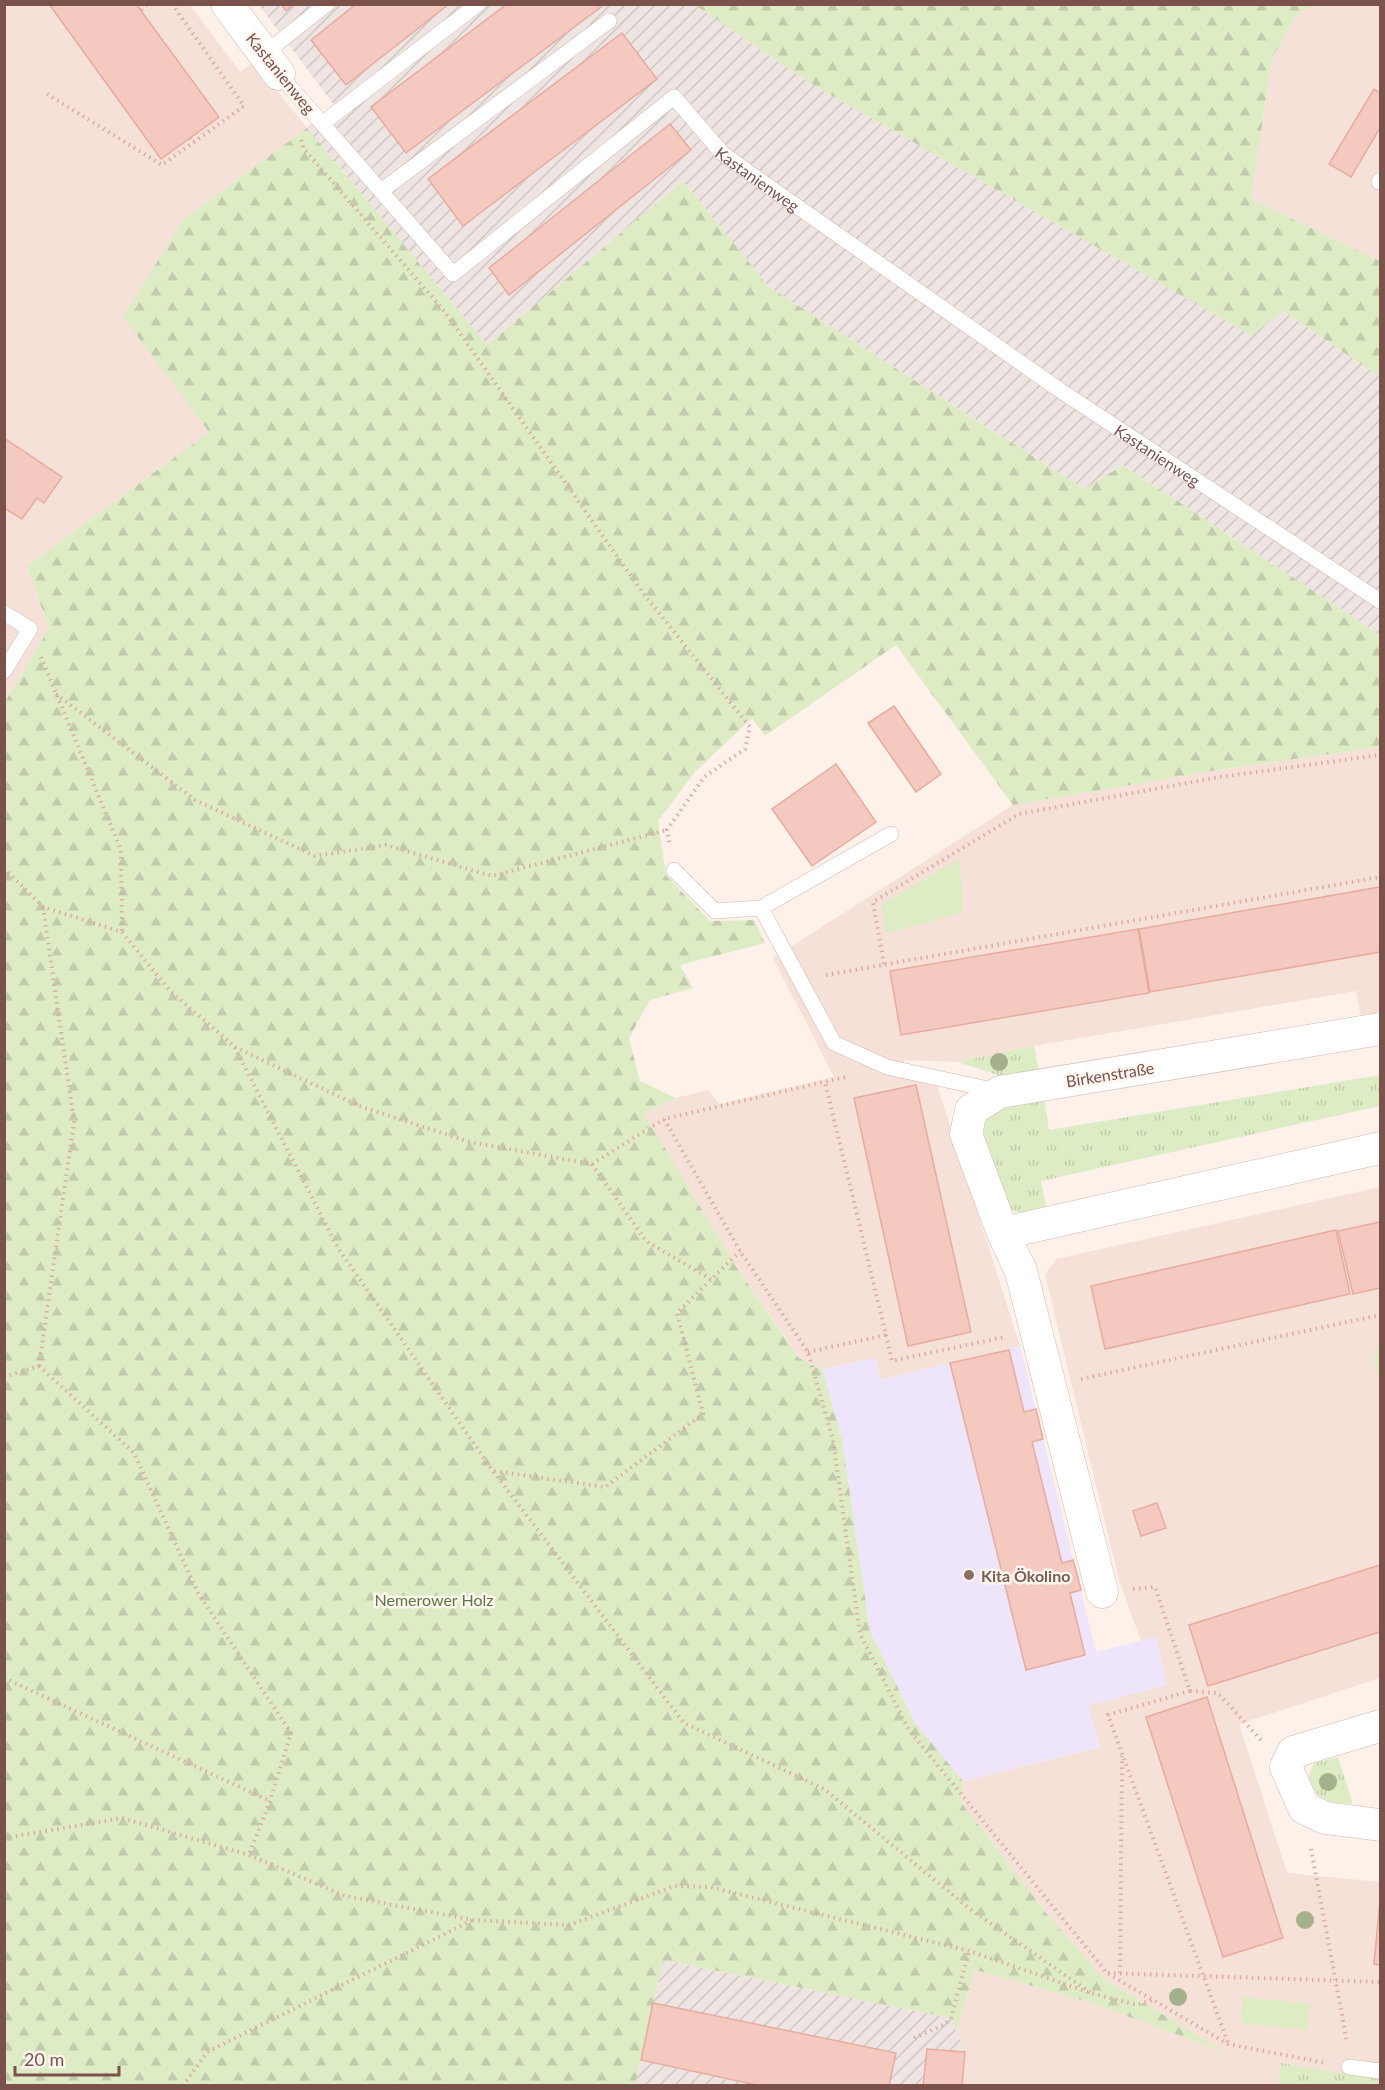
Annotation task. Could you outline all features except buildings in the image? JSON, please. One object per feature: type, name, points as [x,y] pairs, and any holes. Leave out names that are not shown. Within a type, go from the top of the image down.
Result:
[{"type":"street","name":"Kastanienweg","points":[[227,4],[271,64]]},
{"type":"street","name":"Birkenstraße","points":[[1102,1592],[1048,1387],[1021,1271],[1003,1233],[966,1134],[971,1110],[1000,1092],[1380,1029]]},
{"type":"street","points":[[1003,1233],[1380,1148]]},
{"type":"street","points":[[1380,1726],[1293,1752],[1286,1767],[1304,1808],[1325,1818],[1380,1825]]},
{"type":"lane","points":[[271,64],[327,4]]},
{"type":"lane","points":[[323,123],[478,4]]},
{"type":"lane","points":[[381,191],[609,21]]},
{"type":"lane","name":"Kastanienweg","points":[[271,64],[453,274],[674,97],[722,153],[768,186],[1061,391],[1380,601]]},
{"type":"lane","points":[[4,614],[30,629],[4,671]]},
{"type":"lane","points":[[674,870],[715,911],[761,908],[891,834]]},
{"type":"lane","points":[[761,908],[802,980],[834,1043],[887,1067],[1000,1092]]},
{"type":"lane","points":[[1350,2067],[1380,2071]]},
{"type":"path","points":[[141,10],[147,4]]},
{"type":"path","points":[[47,94],[162,165],[194,143],[244,106],[172,4]]},
{"type":"path","points":[[190,138],[194,143]]},
{"type":"path","points":[[57,694],[195,800],[315,856],[386,845],[492,876],[668,830],[704,777],[745,749],[750,728],[643,593],[445,312],[304,149],[300,138]]},
{"type":"path","points":[[30,629],[121,850],[122,932]]},
{"type":"path","points":[[884,964],[873,902],[1019,814],[1220,777],[1380,755]]},
{"type":"path","points":[[668,830],[674,870]]},
{"type":"path","points":[[4,868],[43,907],[122,932],[170,991],[234,1046],[358,1106],[470,1142],[592,1164],[664,1119],[887,1067]]},
{"type":"path","points":[[802,980],[1380,877]]},
{"type":"path","points":[[39,1366],[74,1122],[43,907]]},
{"type":"path","points":[[234,1046],[338,1248],[493,1471],[684,1724],[824,1789],[970,1909],[1091,1993]]},
{"type":"path","points":[[825,1082],[892,1360],[1035,1331]]},
{"type":"path","points":[[664,1119],[740,1251],[808,1352],[833,1440],[860,1634],[909,1730],[1107,1973],[1228,2044],[1350,2067],[1304,1808]]},
{"type":"path","points":[[592,1164],[646,1241],[712,1280]]},
{"type":"path","points":[[493,1471],[605,1487],[703,1414],[678,1313],[740,1251]]},
{"type":"path","points":[[1048,1387],[1380,1315]]},
{"type":"path","points":[[808,1352],[886,1335]]},
{"type":"path","points":[[4,1377],[39,1366]]},
{"type":"path","points":[[39,1366],[134,1453],[198,1593],[291,1733],[270,1801],[249,1855]]},
{"type":"path","points":[[1162,1607],[1190,1691]]},
{"type":"path","points":[[4,1678],[270,1801]]},
{"type":"path","points":[[1228,2044],[1108,1715],[1190,1691],[1218,1693],[1286,1767]]},
{"type":"path","points":[[1120,1973],[1122,1752]]},
{"type":"path","points":[[4,1839],[122,1818],[249,1855],[345,1896],[473,1920],[568,1925],[675,1886],[710,1887],[969,1951],[1091,1993],[1137,2005],[1153,2000]]},
{"type":"path","points":[[183,2085],[207,2052],[473,1920]]},
{"type":"path","points":[[914,2038],[945,2024],[951,2018],[969,1951]]},
{"type":"path","points":[[1107,1973],[1334,1978],[1380,1982]]},
{"type":"shaded area","points":[[5,5],[190,5],[240,72],[254,62],[307,128],[183,220],[209,432],[27,566],[49,628],[5,702]]},
{"type":"shaded area","points":[[259,5],[695,5],[810,83],[1094,245],[1283,311],[1380,377],[1380,635],[1123,465],[1084,489],[769,287],[683,181],[487,345],[307,128],[334,105]]},
{"type":"shaded area","points":[[1318,5],[1380,5],[1380,261],[1251,199],[1272,58],[1299,12]]},
{"type":"shaded area","points":[[1380,747],[1380,1012],[1361,1016],[1356,991],[1034,1046],[958,1062],[904,1060],[903,1077],[937,1085],[1020,1346],[881,1380],[875,1358],[822,1369],[800,1358],[735,1265],[644,1113],[676,1098],[708,1090],[719,1104],[834,1077],[773,958],[1013,805],[1218,770]]},
{"type":"shaded area","points":[[1380,1187],[1380,1678],[1239,1724],[1287,1873],[1380,1882],[1380,2085],[962,2085],[956,2031],[975,1970],[1089,2002],[1223,2051],[1104,1979],[1046,1913],[961,1802],[963,1781],[1100,1747],[1087,1706],[1156,1637],[1141,1641],[1119,1580],[1045,1275],[1056,1259]]},
{"type":"shaded area","name":"Kita Ökolino","points":[[1020,1346],[1096,1652],[1156,1637],[1167,1685],[1088,1706],[1100,1747],[963,1781],[915,1723],[870,1631],[842,1439],[822,1369],[875,1358],[881,1380]]},
{"type":"shaded area","points":[[663,1960],[951,2018],[965,2052],[962,2085],[635,2086]]},
{"type":"green space","points":[[695,5],[1318,5],[1299,12],[1272,58],[1251,199],[1380,261],[1380,377],[1283,311],[1252,336],[810,83]]},
{"type":"green space","name":"Nemerower Holz","points":[[307,128],[487,345],[683,181],[769,287],[1084,489],[1123,465],[1380,635],[1380,747],[1218,770],[1013,805],[896,645],[765,736],[752,718],[695,772],[658,821],[666,875],[710,921],[754,920],[765,943],[680,965],[693,988],[650,1000],[629,1038],[640,1081],[676,1098],[644,1113],[735,1265],[799,1358],[822,1369],[842,1439],[870,1631],[915,1723],[963,1781],[961,1802],[1046,1913],[1104,1979],[1227,2053],[1089,2002],[975,1970],[956,2031],[951,2018],[663,1960],[635,2085],[5,2085],[5,702],[49,628],[27,566],[209,432],[123,317],[183,220]]},
{"type":"green space","points":[[960,858],[963,913],[886,933],[881,905]]},
{"type":"green space","points":[[1034,1046],[1039,1071],[1001,1076],[958,1062]]},
{"type":"green space","points":[[1380,1075],[1380,1106],[1041,1181],[1047,1210],[1023,1214],[1008,1208],[991,1168],[984,1138],[985,1124],[991,1113],[1002,1105],[1012,1102],[1044,1098],[1049,1130]]},
{"type":"green space","points":[[1380,1341],[1380,1386],[1374,1360]]},
{"type":"green space","points":[[1338,1757],[1353,1804],[1326,1800],[1317,1793],[1308,1779],[1314,1763]]},
{"type":"green space","points":[[1243,1997],[1310,2004],[1307,2030],[1241,2023]]},
{"type":"green space","points":[[1281,2063],[1380,2079],[1380,2085],[1278,2085]]},
{"type":"place","name":"Kita Ökolino","points":[[969,1575]]}]
